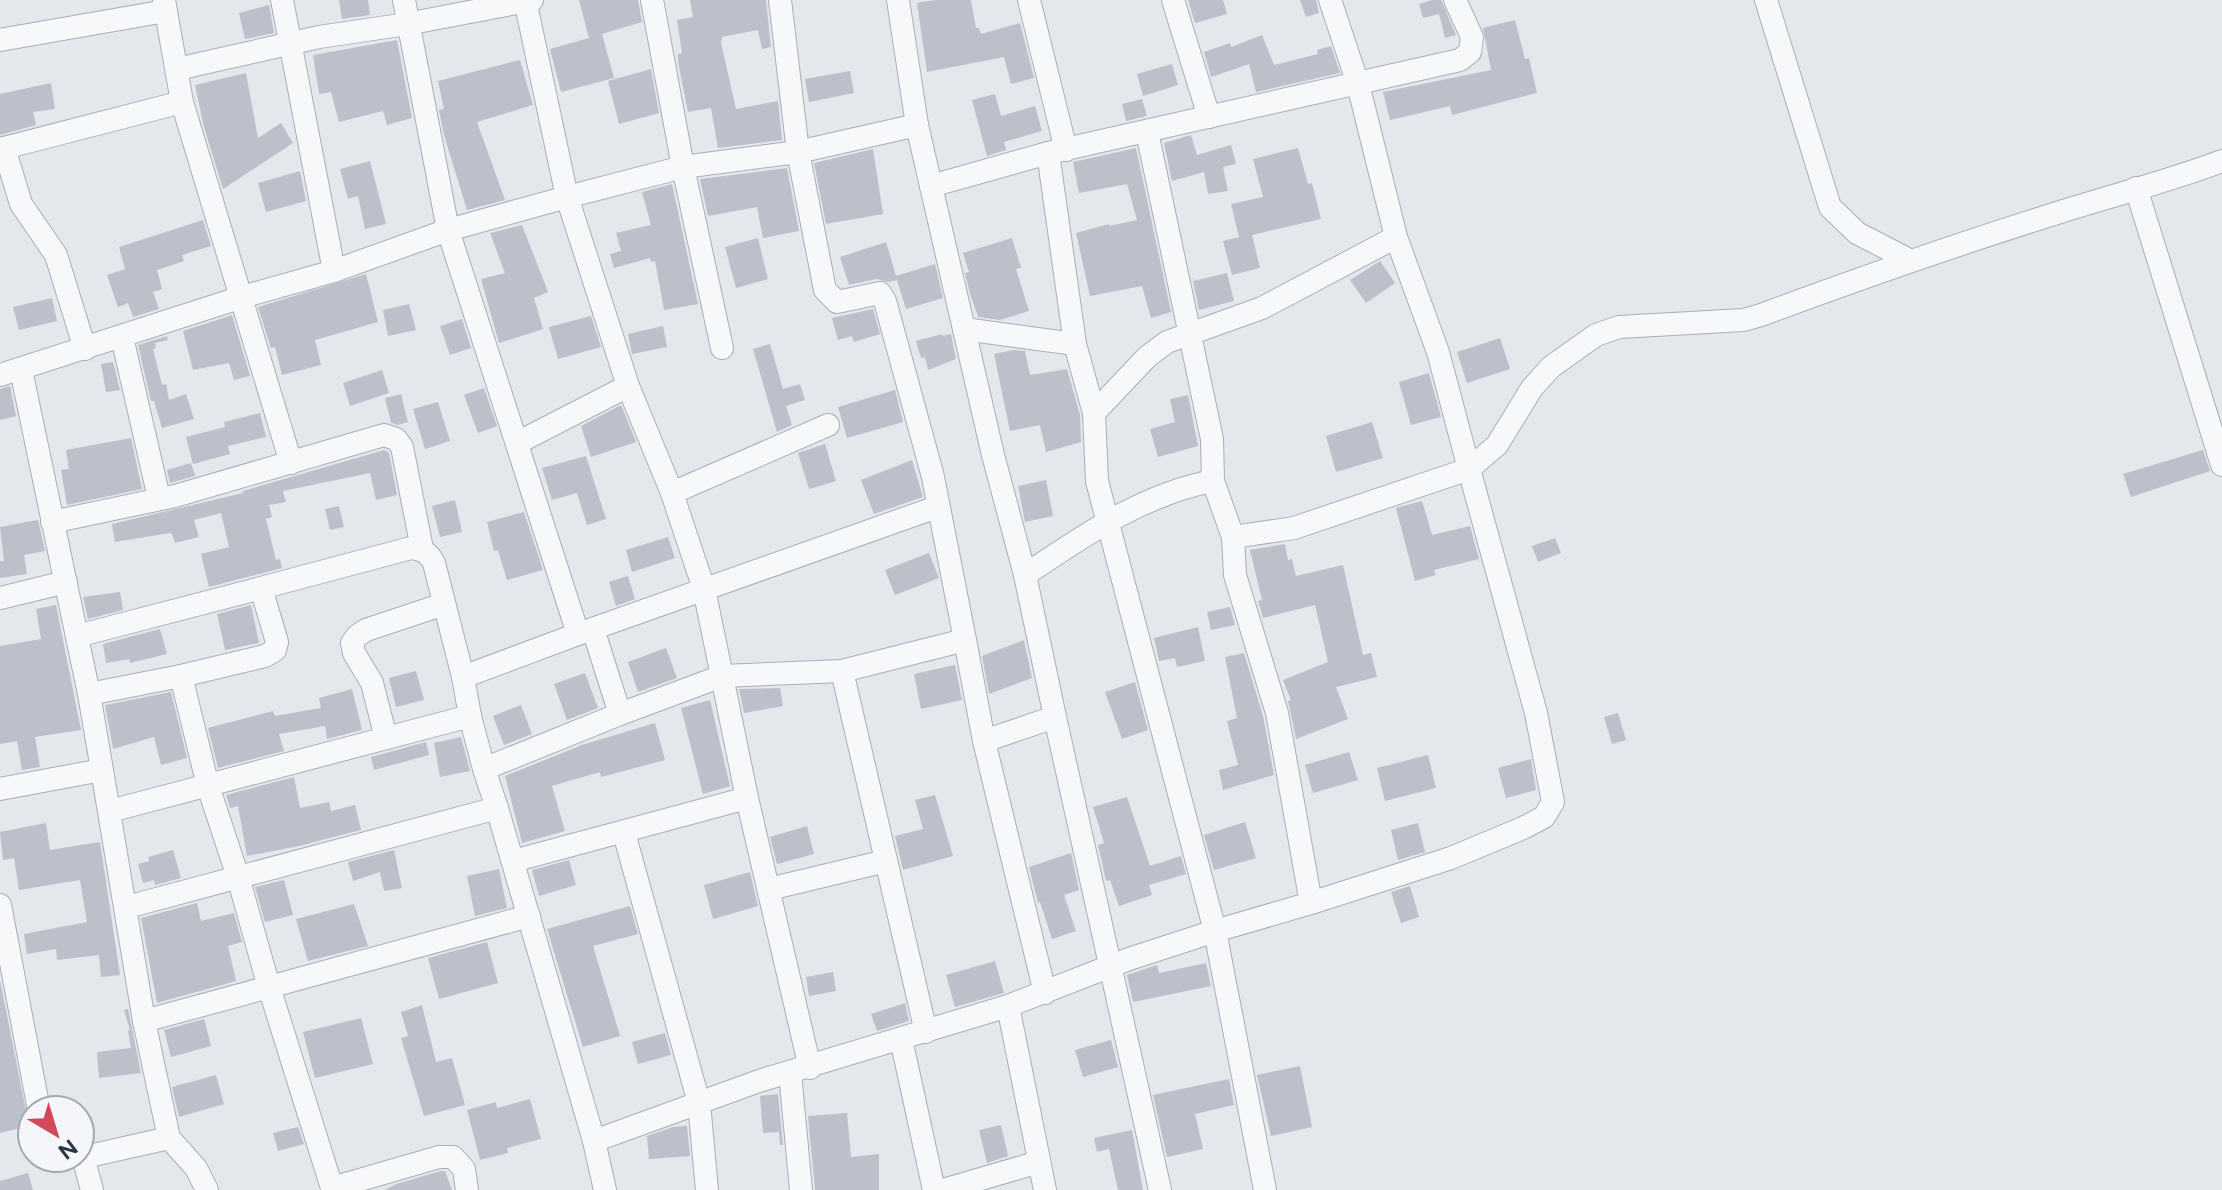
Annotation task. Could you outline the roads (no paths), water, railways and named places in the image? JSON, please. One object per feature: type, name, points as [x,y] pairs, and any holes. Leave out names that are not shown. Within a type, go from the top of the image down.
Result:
[{"type":"street","points":[[282,0],[334,271]]},
{"type":"street","points":[[404,0],[448,230],[517,443],[586,632],[620,714]]},
{"type":"street","points":[[177,69],[319,37],[407,24],[527,0],[567,197],[628,386],[672,493],[704,589],[769,889],[800,1070],[801,1190]]},
{"type":"street","points":[[652,0],[683,167],[722,348]]},
{"type":"street","points":[[780,0],[798,152],[825,290],[837,302],[873,292],[880,293],[885,301],[918,419],[984,741],[1045,993]]},
{"type":"street","points":[[898,0],[917,125],[993,455],[1025,575],[1160,1190]]},
{"type":"street","points":[[1029,0],[1057,152],[1075,344],[1094,413],[1097,481],[1215,931],[1265,1190]]},
{"type":"street","points":[[1173,0],[1209,117]]},
{"type":"street","points":[[594,1141],[759,1081],[1008,1006],[1215,931],[1451,858],[1544,817],[1553,802],[1536,713],[1438,352],[1396,237],[1358,84],[1330,0]]},
{"type":"street","points":[[931,186],[1057,152],[1460,60],[1470,52],[1472,37],[1455,0]]},
{"type":"street","points":[[1766,0],[1830,207],[1857,233],[1909,260]]},
{"type":"street","points":[[0,40],[165,6],[182,102],[291,463]]},
{"type":"street","points":[[85,349],[56,255],[21,204],[2,148],[182,102]]},
{"type":"street","points":[[207,1190],[196,1168],[169,1138],[144,1021],[110,811],[66,582],[10,373],[242,297],[334,271],[448,230],[567,197],[683,167],[798,152],[917,125]]},
{"type":"street","points":[[1147,132],[1212,439],[1213,481],[1233,537],[1235,575],[1277,713],[1311,903]]},
{"type":"street","points":[[1233,537],[1294,528],[1469,469],[1497,445],[1532,388],[1551,367],[1596,335],[1619,327],[1744,320],[1909,260],[2222,161]]},
{"type":"street","points":[[2136,188],[2222,465]]},
{"type":"street","points":[[1094,413],[1147,357],[1167,342],[1262,308],[1396,237]]},
{"type":"street","points":[[964,329],[1075,344]]},
{"type":"street","points":[[122,337],[159,498]]},
{"type":"street","points":[[517,443],[628,386]]},
{"type":"street","points":[[672,493],[828,425]]},
{"type":"street","points":[[52,522],[175,496],[384,435],[396,439],[402,447],[422,549]]},
{"type":"street","points":[[1025,575],[1107,521],[1186,486],[1213,481]]},
{"type":"street","points":[[463,677],[937,507]]},
{"type":"street","points":[[77,636],[411,548],[422,549],[430,555],[484,769],[594,1141],[605,1190]]},
{"type":"street","points":[[0,598],[66,582]]},
{"type":"street","points":[[89,694],[181,676],[265,656],[275,650],[277,642],[261,588]]},
{"type":"street","points":[[386,738],[372,683],[354,653],[352,643],[366,630],[444,604]]},
{"type":"street","points":[[484,769],[722,676],[842,671],[965,640]]},
{"type":"street","points":[[842,671],[926,1032]]},
{"type":"street","points":[[181,676],[208,786],[333,1189],[439,1157],[453,1157],[464,1169],[467,1190]]},
{"type":"street","points":[[110,811],[470,716]]},
{"type":"street","points":[[984,741],[1055,717]]},
{"type":"street","points":[[0,789],[102,770]]},
{"type":"street","points":[[513,861],[747,798]]},
{"type":"street","points":[[127,907],[497,808]]},
{"type":"street","points":[[624,833],[699,1103],[707,1190]]},
{"type":"street","points":[[769,889],[886,861]]},
{"type":"street","points":[[0,905],[36,1094]]},
{"type":"street","points":[[144,1021],[529,916]]},
{"type":"street","points":[[1008,1006],[1045,1190]]},
{"type":"street","points":[[901,1039],[934,1190]]},
{"type":"street","points":[[96,1154],[169,1138]]},
{"type":"street","points":[[943,1190],[1039,1162]]}]
